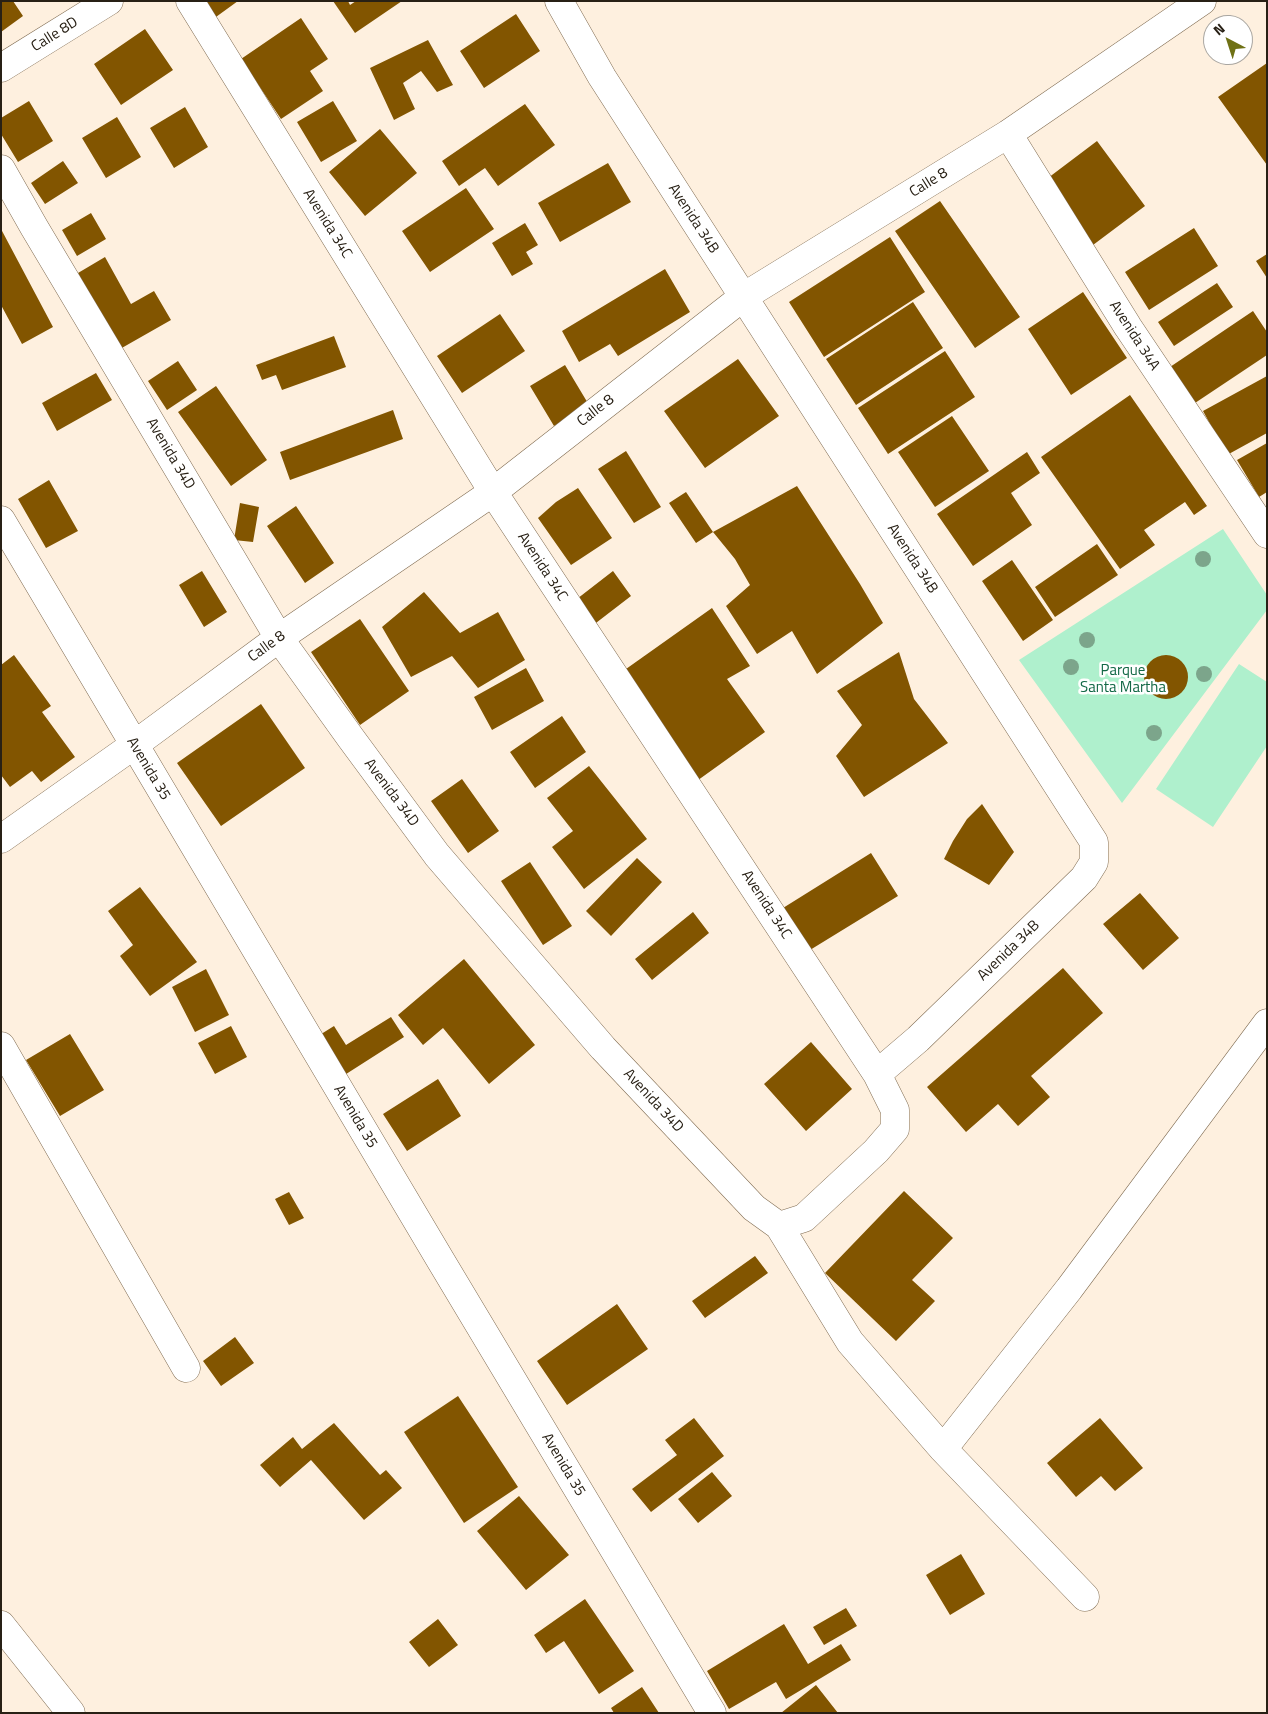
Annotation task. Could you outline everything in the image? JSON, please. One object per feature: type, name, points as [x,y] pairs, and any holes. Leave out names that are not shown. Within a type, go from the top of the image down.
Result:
[{"type":"street","name":"Calle 8D","points":[[1,68],[109,1]]},
{"type":"street","name":"Avenida 34C","points":[[190,1],[492,492],[877,1074],[895,1110],[895,1129],[876,1151],[804,1218],[779,1226]]},
{"type":"street","name":"Avenida 34B","points":[[559,1],[602,77],[1094,842],[1094,862],[1084,878],[918,1039],[877,1074]]},
{"type":"street","name":"Calle 8","points":[[1,839],[134,745],[279,638],[492,492],[743,297],[1008,134],[1202,1]]},
{"type":"street","name":"Avenida 34A","points":[[1008,134],[1128,327],[1267,534]]},
{"type":"street","name":"Avenida 34D","points":[[1,169],[279,638],[350,737],[437,855],[603,1048],[754,1208],[779,1226]]},
{"type":"street","name":"Avenida 35","points":[[1,520],[451,1278],[712,1713]]},
{"type":"street","points":[[943,1449],[1069,1289],[1267,1023]]},
{"type":"street","points":[[1,1046],[186,1368]]},
{"type":"street","points":[[779,1226],[850,1342],[943,1449],[1085,1597]]},
{"type":"street","points":[[1,1625],[71,1713]]},
{"type":"green space","name":"Parque Santa Martha","points":[[1223,529],[1267,595],[1267,610],[1122,803],[1019,660]]},
{"type":"green space","points":[[1239,664],[1267,682],[1267,746],[1213,827],[1156,789]]},
{"type":"building","points":[[1,1],[13,1],[23,16],[1,32]]},
{"type":"building","points":[[195,1],[238,1],[209,22]]},
{"type":"building","points":[[333,1],[348,1],[350,5],[356,1],[402,1],[355,33]]},
{"type":"building","points":[[516,14],[540,51],[484,88],[460,51]]},
{"type":"building","points":[[301,18],[328,59],[310,71],[323,91],[281,119],[241,59]]},
{"type":"building","points":[[145,29],[173,70],[121,105],[94,64]]},
{"type":"building","points":[[428,40],[453,85],[437,92],[421,71],[403,83],[415,109],[394,120],[370,68]]},
{"type":"building","points":[[1267,63],[1267,165],[1218,97]]},
{"type":"building","points":[[29,101],[53,141],[18,162],[1,134],[1,118]]},
{"type":"building","points":[[333,101],[357,141],[321,162],[297,122]]},
{"type":"building","points":[[525,104],[555,145],[498,186],[485,168],[459,186],[442,161]]},
{"type":"building","points":[[185,107],[208,147],[174,168],[150,128]]},
{"type":"building","points":[[117,117],[141,157],[106,178],[82,138]]},
{"type":"building","points":[[380,129],[417,173],[365,216],[329,172]]},
{"type":"building","points":[[1097,141],[1145,206],[1093,245],[1044,181]]},
{"type":"building","points":[[63,161],[78,183],[45,204],[31,183]]},
{"type":"building","points":[[608,163],[631,202],[560,242],[538,203]]},
{"type":"building","points":[[466,188],[494,229],[430,272],[402,231]]},
{"type":"building","points":[[940,201],[1020,317],[975,348],[895,231]]},
{"type":"building","points":[[91,213],[106,239],[77,256],[62,230]]},
{"type":"building","points":[[525,223],[538,245],[526,252],[533,264],[512,276],[492,243]]},
{"type":"building","points":[[1194,228],[1218,266],[1149,310],[1125,272]]},
{"type":"building","points":[[1,229],[53,327],[22,344],[1,305]]},
{"type":"building","points":[[890,237],[925,292],[824,357],[789,302]]},
{"type":"building","points":[[1267,254],[1267,278],[1256,261]]},
{"type":"building","points":[[105,257],[131,304],[154,291],[171,320],[120,349],[78,273]]},
{"type":"building","points":[[665,269],[690,312],[618,356],[610,344],[579,362],[562,331]]},
{"type":"building","points":[[1217,283],[1233,307],[1174,346],[1158,322]]},
{"type":"building","points":[[1083,292],[1127,358],[1071,395],[1028,329]]},
{"type":"building","points":[[913,302],[943,348],[856,405],[826,359]]},
{"type":"building","points":[[1253,311],[1267,332],[1267,355],[1195,403],[1170,367]]},
{"type":"building","points":[[500,314],[525,351],[462,393],[437,356]]},
{"type":"building","points":[[334,336],[346,367],[282,390],[276,375],[262,380],[256,365]]},
{"type":"building","points":[[945,351],[975,397],[888,454],[858,408]]},
{"type":"building","points":[[738,359],[779,416],[705,468],[664,411]]},
{"type":"building","points":[[178,361],[197,390],[167,410],[148,381]]},
{"type":"building","points":[[565,365],[589,405],[554,426],[530,386]]},
{"type":"building","points":[[96,373],[112,400],[57,431],[42,403]]},
{"type":"building","points":[[1267,376],[1267,433],[1227,455],[1203,411]]},
{"type":"building","points":[[216,386],[267,460],[231,486],[178,412]]},
{"type":"building","points":[[1130,395],[1207,506],[1194,515],[1185,502],[1144,530],[1155,545],[1120,569],[1041,457]]},
{"type":"building","points":[[393,410],[403,439],[290,480],[280,452]]},
{"type":"building","points":[[952,416],[989,471],[935,507],[898,452]]},
{"type":"building","points":[[1267,443],[1267,492],[1259,497],[1237,460]]},
{"type":"building","points":[[626,451],[661,507],[634,523],[598,469]]},
{"type":"building","points":[[1027,452],[1040,473],[1011,493],[1032,525],[973,566],[937,514]]},
{"type":"building","points":[[49,480],[78,531],[46,548],[18,499]]},
{"type":"building","points":[[797,486],[883,623],[817,674],[792,631],[757,654],[726,606],[750,585],[735,559],[713,532]]},
{"type":"building","points":[[578,488],[612,538],[571,565],[538,518],[556,502]]},
{"type":"building","points":[[686,492],[713,532],[696,543],[669,503]]},
{"type":"building","points":[[240,503],[259,507],[253,542],[234,540]]},
{"type":"building","points":[[296,506],[334,563],[305,583],[267,526]]},
{"type":"building","points":[[1097,544],[1118,575],[1055,617],[1035,587]]},
{"type":"building","points":[[1012,560],[1053,620],[1023,641],[982,581]]},
{"type":"building","points":[[202,571],[227,612],[204,627],[179,585]]},
{"type":"building","points":[[613,571],[631,596],[592,626],[573,602]]},
{"type":"building","points":[[424,592],[460,633],[498,612],[525,660],[478,688],[452,656],[411,677],[382,627]]},
{"type":"building","points":[[712,608],[750,666],[727,679],[765,732],[694,783],[626,669]]},
{"type":"building","points":[[360,619],[409,691],[360,725],[311,652]]},
{"type":"building","points":[[899,652],[914,699],[948,743],[864,797],[836,756],[862,725],[837,691]]},
{"type":"building","points":[[14,655],[51,706],[42,712],[75,757],[41,782],[32,771],[10,787],[1,775],[1,665]]},
{"type":"building","points":[[1162,655],[1170,655],[1182,661],[1188,677],[1182,693],[1170,699],[1162,699],[1150,693],[1144,681],[1144,673],[1150,661]]},
{"type":"building","points":[[526,668],[544,701],[492,730],[474,697]]},
{"type":"building","points":[[261,704],[305,768],[221,826],[177,763]]},
{"type":"building","points":[[562,716],[586,752],[535,788],[510,752]]},
{"type":"building","points":[[589,766],[647,839],[584,889],[552,847],[573,831],[547,798]]},
{"type":"building","points":[[462,779],[499,831],[468,853],[431,801]]},
{"type":"building","points":[[982,804],[1014,852],[989,885],[944,859],[967,819]]},
{"type":"building","points":[[871,853],[898,896],[810,950],[783,908]]},
{"type":"building","points":[[637,858],[662,882],[611,936],[586,911]]},
{"type":"building","points":[[530,862],[572,926],[543,945],[501,881]]},
{"type":"building","points":[[140,887],[197,962],[150,996],[120,956],[133,945],[108,911]]},
{"type":"building","points":[[1140,893],[1179,938],[1143,970],[1103,924]]},
{"type":"building","points":[[693,912],[709,933],[652,980],[635,959]]},
{"type":"building","points":[[464,959],[535,1045],[489,1084],[443,1028],[423,1045],[398,1015]]},
{"type":"building","points":[[1063,968],[1103,1013],[1031,1076],[1050,1097],[1018,1126],[998,1104],[966,1132],[927,1087]]},
{"type":"building","points":[[206,969],[229,1015],[195,1032],[172,987]]},
{"type":"building","points":[[391,1017],[404,1037],[343,1076],[318,1036],[334,1026],[346,1045]]},
{"type":"building","points":[[231,1026],[247,1057],[215,1074],[198,1043]]},
{"type":"building","points":[[70,1034],[104,1090],[60,1116],[26,1060]]},
{"type":"building","points":[[811,1042],[852,1089],[806,1131],[764,1084]]},
{"type":"building","points":[[438,1079],[461,1116],[407,1151],[383,1114]]},
{"type":"building","points":[[904,1191],[953,1238],[912,1280],[935,1301],[896,1341],[825,1273]]},
{"type":"building","points":[[289,1192],[304,1218],[289,1225],[275,1199]]},
{"type":"building","points":[[755,1256],[768,1273],[705,1318],[692,1301]]},
{"type":"building","points":[[617,1304],[648,1349],[567,1405],[537,1361]]},
{"type":"building","points":[[235,1337],[254,1363],[221,1386],[203,1361]]},
{"type":"building","points":[[458,1396],[518,1487],[464,1523],[404,1432]]},
{"type":"building","points":[[694,1418],[724,1456],[651,1512],[632,1489],[677,1455],[665,1440]]},
{"type":"building","points":[[1100,1418],[1143,1468],[1115,1491],[1101,1476],[1076,1497],[1047,1463]]},
{"type":"building","points":[[334,1423],[380,1475],[386,1470],[402,1488],[364,1520],[311,1460],[280,1487],[260,1465],[293,1437],[302,1449]]},
{"type":"building","points":[[712,1472],[732,1496],[698,1523],[678,1499]]},
{"type":"building","points":[[519,1496],[569,1555],[526,1590],[477,1531]]},
{"type":"building","points":[[961,1554],[985,1594],[950,1615],[926,1575]]},
{"type":"building","points":[[585,1599],[634,1671],[599,1694],[564,1641],[546,1653],[534,1635]]},
{"type":"building","points":[[846,1608],[857,1626],[824,1645],[813,1627]]},
{"type":"building","points":[[438,1619],[458,1645],[429,1667],[409,1642]]},
{"type":"building","points":[[784,1624],[808,1664],[841,1644],[851,1660],[786,1699],[776,1682],[729,1709],[707,1671]]},
{"type":"building","points":[[816,1685],[838,1713],[781,1713]]},
{"type":"building","points":[[642,1687],[659,1713],[614,1713],[611,1708]]}]
